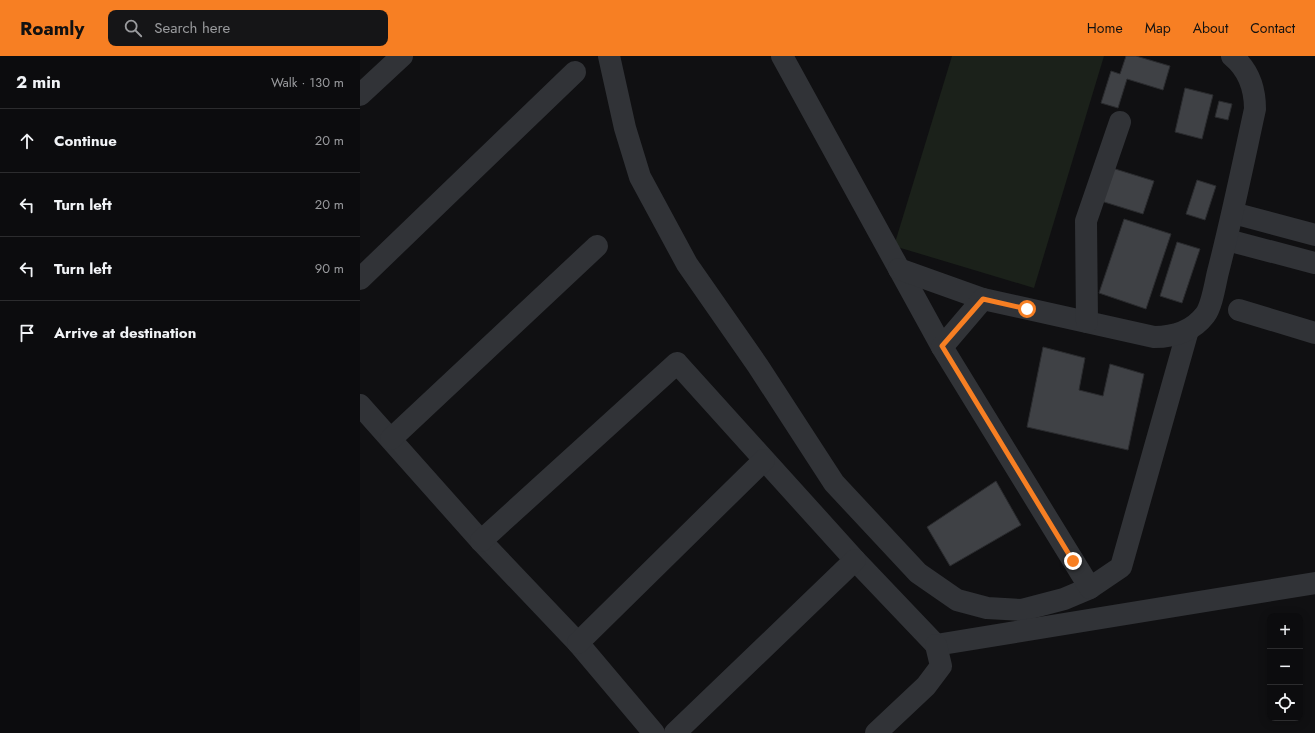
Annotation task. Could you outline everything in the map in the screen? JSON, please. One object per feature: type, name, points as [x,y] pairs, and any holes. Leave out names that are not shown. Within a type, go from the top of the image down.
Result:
[{"type":"street","points":[[360,95],[402,56]]},
{"type":"street","points":[[609,56],[625,128],[640,177],[687,264],[758,366],[834,483],[918,573],[957,600],[987,608],[1022,610],[1064,599],[1090,588],[1122,567],[1188,330]]},
{"type":"street","points":[[782,56],[942,346],[1090,588]]},
{"type":"street","points":[[899,269],[983,299],[1154,337],[1177,335],[1188,330],[1206,314],[1212,297],[1227,240],[1255,109],[1255,96],[1252,83],[1238,61],[1232,56]]},
{"type":"street","points":[[360,279],[575,72]]},
{"type":"street","points":[[1087,322],[1086,221],[1120,122]]},
{"type":"street","points":[[1233,213],[1315,235]]},
{"type":"street","points":[[1227,240],[1315,264]]},
{"type":"street","points":[[391,439],[597,246]]},
{"type":"street","points":[[942,346],[983,299]]},
{"type":"street","points":[[1239,310],[1315,333]]},
{"type":"street","points":[[481,541],[677,364],[855,560],[936,645],[941,666],[926,686],[876,733]]},
{"type":"street","points":[[360,405],[481,541],[578,643],[654,733]]},
{"type":"street","points":[[578,643],[764,460]]},
{"type":"street","points":[[675,733],[855,560]]},
{"type":"street","points":[[936,645],[1315,583]]},
{"type":"shaded area","points":[[952,56],[1104,56],[1034,288],[894,246]]},
{"type":"building","points":[[1126,56],[1136,56],[1170,66],[1163,90],[1127,79],[1118,108],[1101,103],[1111,71],[1120,74]]},
{"type":"building","points":[[1185,88],[1213,95],[1202,139],[1175,132]]},
{"type":"building","points":[[1219,101],[1232,104],[1228,120],[1215,117]]},
{"type":"building","points":[[1112,168],[1154,181],[1143,214],[1101,201]]},
{"type":"building","points":[[1197,180],[1216,186],[1205,220],[1186,214]]},
{"type":"building","points":[[1124,219],[1171,234],[1146,309],[1099,293]]},
{"type":"building","points":[[1177,242],[1200,249],[1182,303],[1160,296]]},
{"type":"building","points":[[1043,347],[1085,358],[1079,390],[1103,396],[1110,364],[1144,374],[1128,450],[1027,427]]},
{"type":"building","points":[[996,481],[1021,525],[950,566],[927,527]]},
{"type":"route","points":[[1027,309],[983,299],[942,346],[1073,561]]}]
